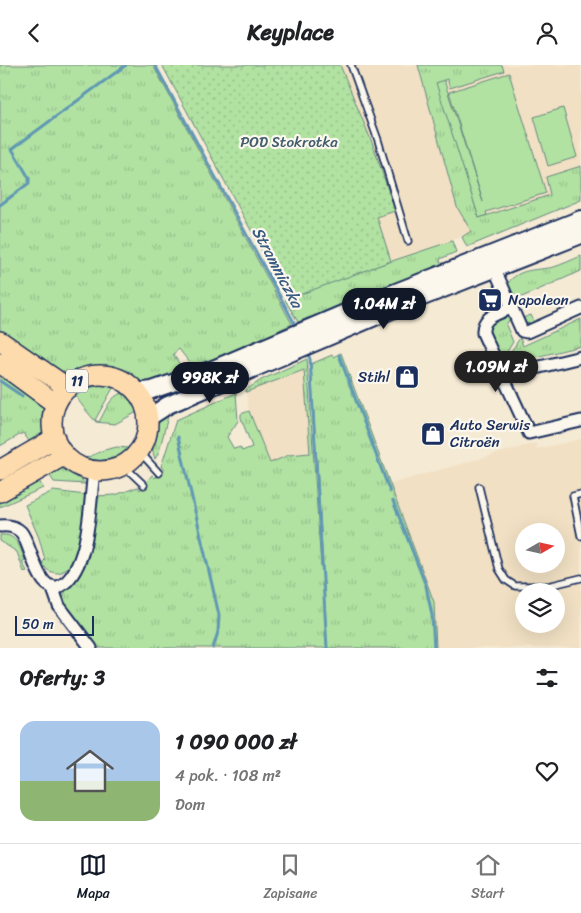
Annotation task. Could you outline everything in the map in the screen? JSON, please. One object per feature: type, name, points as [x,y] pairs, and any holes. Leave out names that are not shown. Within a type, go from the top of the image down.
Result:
[{"type":"main road","points":[[148,418],[168,405],[302,339],[581,219]]},
{"type":"main road","points":[[94,470],[109,470],[123,465],[139,451],[146,437],[148,418],[144,404],[137,392],[152,390],[198,375],[415,300],[581,235]]},
{"type":"main road","name":"11","points":[[0,341],[68,388]]},
{"type":"main road","name":"11","points":[[0,363],[56,404]]},
{"type":"main road","name":"11","points":[[94,470],[78,465],[65,455],[55,438],[52,421],[56,404],[68,388],[83,378],[101,375],[118,378],[137,392]]},
{"type":"main road","points":[[0,470],[55,438]]},
{"type":"main road","points":[[0,491],[65,455]]},
{"type":"street","points":[[495,270],[519,327],[527,332],[581,308]]},
{"type":"street","points":[[511,309],[487,319],[483,327],[483,333],[529,433],[581,421]]},
{"type":"street","points":[[503,376],[581,357]]},
{"type":"street","points":[[0,526],[12,526],[22,533],[42,580],[52,586],[60,585],[66,581],[80,560],[94,470]]},
{"type":"street","points":[[52,586],[59,606],[91,648]]},
{"type":"lane","points":[[351,65],[378,140],[408,241]]},
{"type":"lane","points":[[139,451],[158,473]]},
{"type":"lane","points":[[123,465],[144,485]]},
{"type":"lane","points":[[479,487],[499,569],[506,580],[516,586],[548,586],[581,578]]},
{"type":"lane","points":[[581,494],[573,496],[581,537]]},
{"type":"shaded area","points":[[340,65],[418,65],[457,207],[471,231],[452,241],[391,261],[376,216],[395,211],[359,111]]},
{"type":"shaded area","points":[[427,65],[581,65],[581,186],[474,231]]},
{"type":"shaded area","points":[[304,370],[310,453],[289,455],[270,464],[249,411],[246,392]]},
{"type":"shaded area","points":[[581,439],[581,648],[436,648],[434,602],[390,484],[536,443],[537,449]]},
{"type":"green space","points":[[0,65],[153,65],[292,324],[279,330],[281,334],[225,358],[193,367],[179,349],[173,354],[181,366],[176,375],[142,384],[111,369],[104,368],[89,369],[66,375],[0,334]]},
{"type":"green space","name":"POD Stokrotka","points":[[162,65],[340,65],[373,145],[395,211],[377,217],[391,261],[288,299]]},
{"type":"green space","points":[[418,65],[502,65],[504,71],[450,88],[447,79],[437,83],[479,218],[550,195],[546,177],[581,166],[581,200],[467,247],[462,237],[471,231],[457,207]]},
{"type":"green space","points":[[509,73],[546,193],[486,212],[487,215],[479,218],[436,83],[444,80],[483,202],[449,92]]},
{"type":"green space","points":[[563,108],[577,157],[548,166],[534,117]]},
{"type":"green space","points":[[452,241],[456,252],[440,259],[442,268],[312,321],[310,317],[298,322],[285,300],[332,281]]},
{"type":"green space","points":[[581,256],[581,271],[515,300],[523,318],[531,315],[535,323],[525,324],[507,284],[523,272],[554,267]]},
{"type":"green space","points":[[509,314],[511,317],[506,325],[513,342],[502,360],[498,360],[486,333],[488,322]]},
{"type":"green space","points":[[581,319],[581,346],[507,364],[513,370],[507,372],[501,366],[520,338],[523,346]]},
{"type":"green space","points":[[341,353],[434,602],[436,648],[97,648],[62,600],[63,595],[87,562],[91,546],[96,496],[115,495],[138,487],[140,490],[152,475],[155,478],[164,470],[161,467],[176,420],[236,393],[238,421],[227,437],[234,449],[240,447],[242,451],[252,447],[241,418],[241,414],[249,411],[270,463],[289,455],[310,453],[304,370],[246,392],[246,390],[261,380],[307,359],[321,567],[323,567],[311,364]]},
{"type":"green space","points":[[0,370],[45,407],[43,432],[32,445],[23,433],[0,446]]},
{"type":"green space","points":[[103,385],[113,388],[95,420],[99,422],[111,400],[118,394],[123,393],[137,412],[115,424],[96,422],[75,395],[88,388]]},
{"type":"green space","points":[[229,388],[168,416],[159,452],[155,459],[152,442],[153,435],[157,423],[164,414],[176,407]]},
{"type":"green space","points":[[117,447],[128,448],[114,458],[98,460],[86,458],[104,450]]},
{"type":"green space","points":[[61,467],[76,472],[85,484],[54,482],[47,471]]},
{"type":"green space","points":[[37,477],[43,488],[0,507],[0,499]]},
{"type":"green space","points":[[53,491],[86,495],[82,527],[76,552],[65,570],[58,573],[48,570],[42,563],[45,560],[39,538],[25,505]]},
{"type":"green space","points":[[0,535],[10,536],[17,542],[25,560],[22,562],[27,571],[24,572],[17,552],[0,541]]},
{"type":"waterway","points":[[0,205],[29,183],[29,178],[12,149],[126,65]]},
{"type":"waterway","name":"Stramniczka","points":[[155,65],[297,328]]},
{"type":"waterway","name":"Stramniczka","points":[[307,352],[310,359],[327,648]]},
{"type":"waterway","points":[[339,355],[390,492]]},
{"type":"waterway","points":[[0,381],[22,396]]},
{"type":"waterway","points":[[178,437],[219,615],[218,632],[213,648]]},
{"type":"waterway","points":[[393,501],[426,586],[432,615],[434,648]]},
{"type":"place","name":"Napoleon","points":[[490,300]]},
{"type":"place","name":"Stihl","points":[[407,377]]},
{"type":"place","name":"Auto Serwis Citroën","points":[[433,434]]}]
